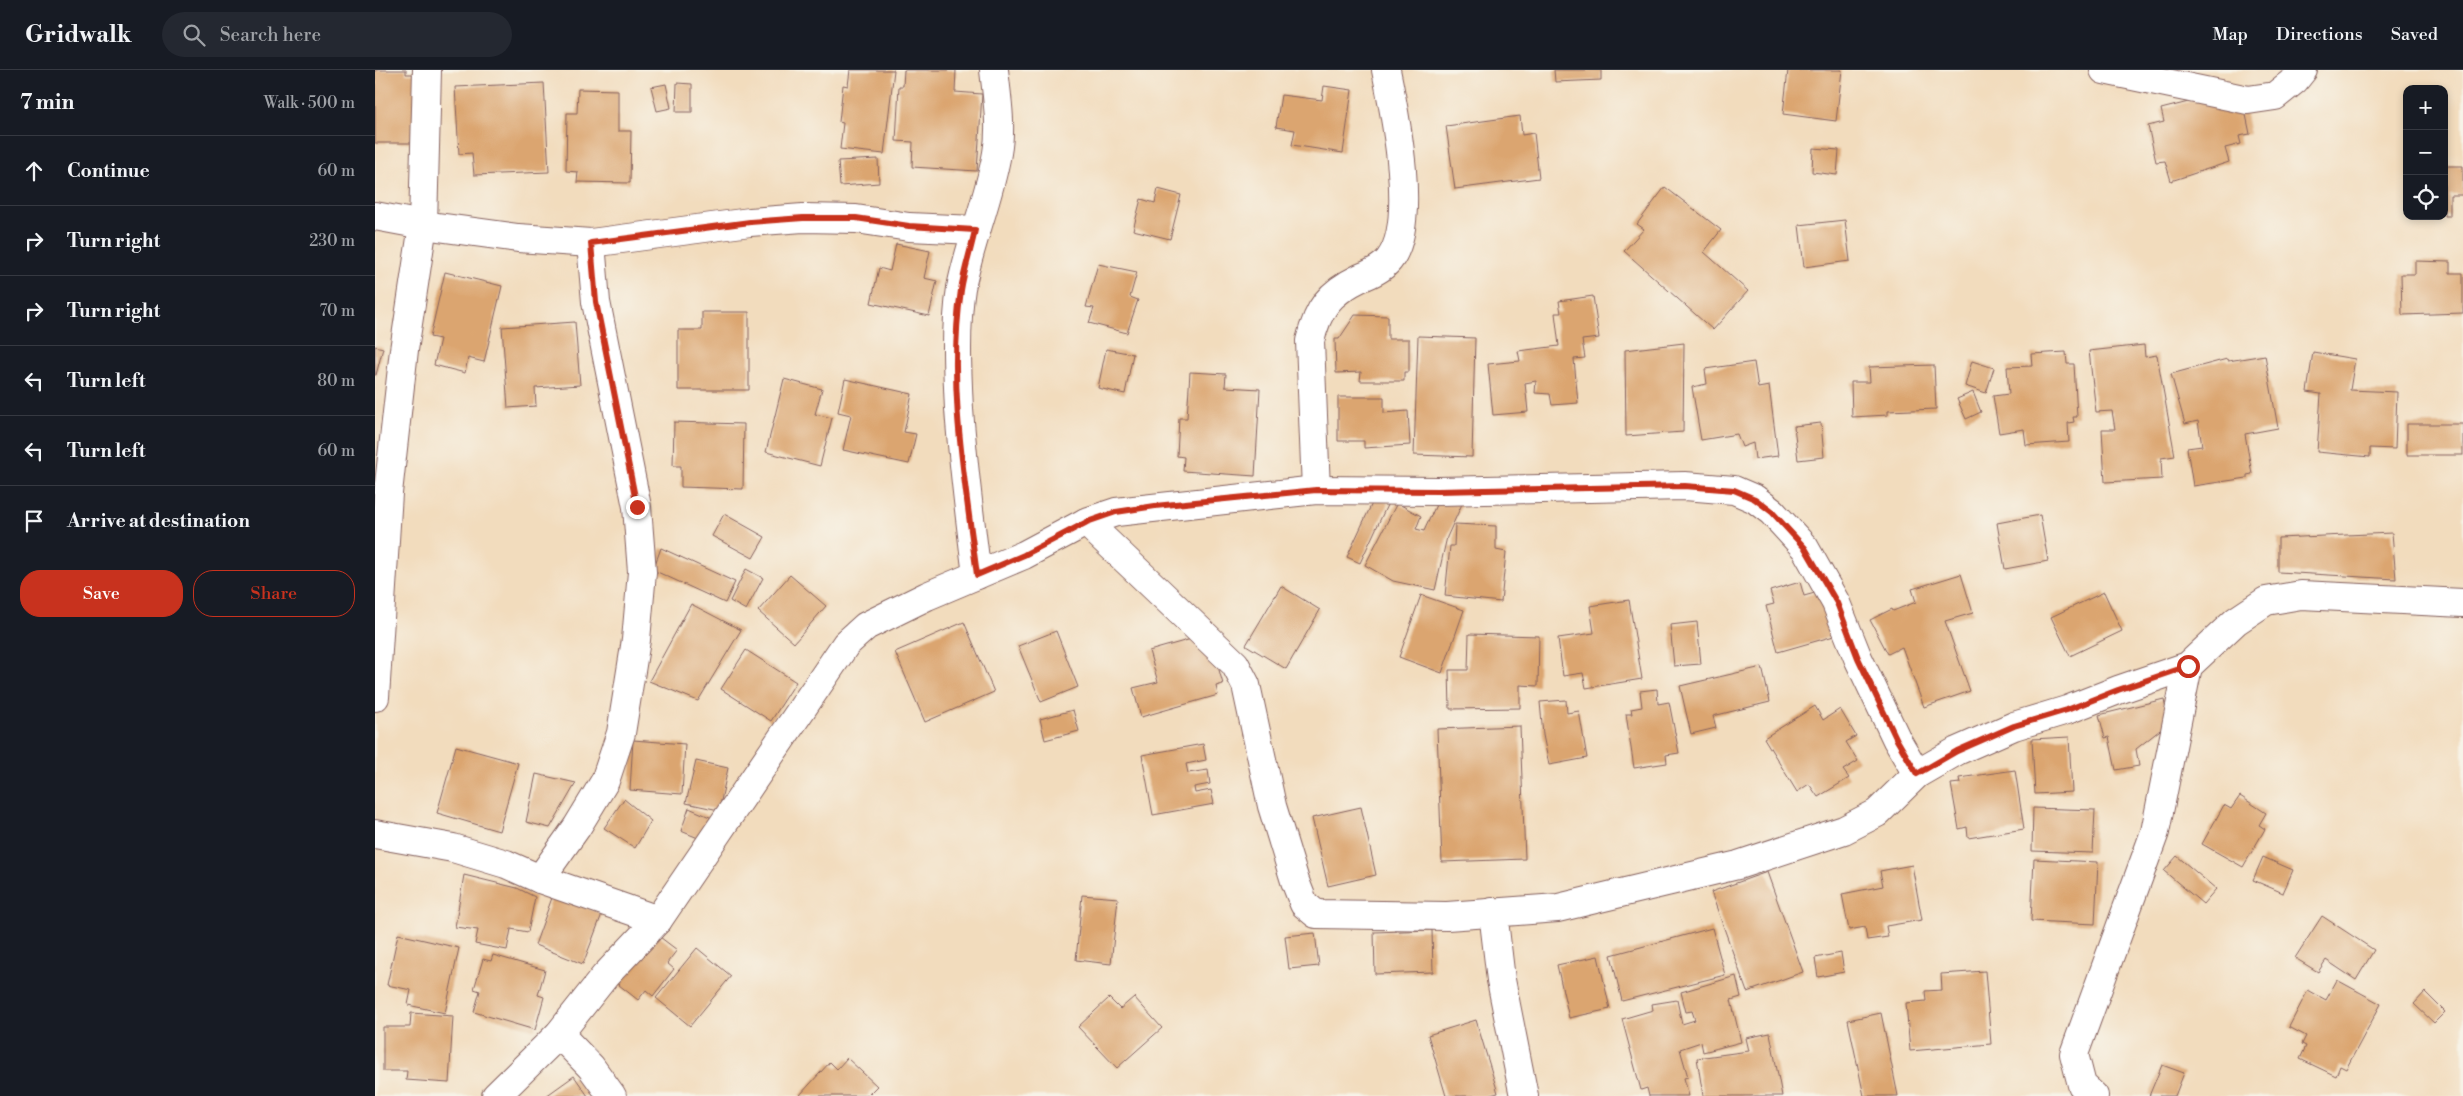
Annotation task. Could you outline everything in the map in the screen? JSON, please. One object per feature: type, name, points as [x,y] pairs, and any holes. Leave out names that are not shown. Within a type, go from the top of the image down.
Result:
[{"type":"street","points":[[375,697],[388,493],[404,350],[423,225],[427,70]]},
{"type":"street","points":[[977,575],[963,472],[956,360],[961,289],[975,230],[989,190],[998,151],[999,114],[994,70]]},
{"type":"street","points":[[1316,490],[1310,341],[1315,318],[1331,298],[1343,287],[1376,271],[1389,261],[1398,246],[1403,213],[1399,130],[1386,70]]},
{"type":"street","points":[[2104,70],[2248,100],[2275,96],[2295,80],[2303,70]]},
{"type":"street","points":[[375,216],[423,225],[518,238],[591,243],[750,222],[803,218],[856,218],[909,226],[975,230]]},
{"type":"street","points":[[540,879],[577,827],[605,781],[621,733],[636,640],[642,572],[637,507],[596,302],[591,243]]},
{"type":"street","points":[[496,1096],[559,1034],[605,976],[658,920],[845,644],[866,626],[1024,555],[1087,522],[1116,512],[1155,506],[1316,490],[1438,491],[1685,486],[1734,490],[1755,499],[1772,512],[1805,548],[1837,603],[1858,658],[1897,740],[1917,774]]},
{"type":"street","points":[[1087,522],[1235,664],[1246,685],[1272,806],[1304,904],[1316,914],[1447,916],[1559,908],[1737,864],[1844,830],[1877,813],[1917,774],[1957,751],[2014,726],[2067,710],[2188,666],[2236,621],[2266,602],[2301,595],[2463,603]]},
{"type":"street","points":[[2094,1096],[2082,1085],[2075,1054],[2155,832],[2188,666]]},
{"type":"street","points":[[375,834],[453,848],[506,864],[540,879],[658,920]]},
{"type":"street","points":[[1493,912],[1501,980],[1524,1096]]},
{"type":"street","points":[[559,1034],[591,1067],[612,1096]]},
{"type":"building","points":[[375,70],[406,70],[406,74],[424,74],[413,143],[375,143]]},
{"type":"building","points":[[850,70],[894,70],[884,154],[840,149],[843,123],[839,122],[843,85],[848,86]]},
{"type":"building","points":[[904,70],[956,70],[955,92],[982,94],[977,171],[912,167],[913,142],[896,141],[899,86],[903,86]]},
{"type":"building","points":[[1554,70],[1601,70],[1601,80],[1555,82]]},
{"type":"building","points":[[1788,70],[1842,70],[1836,121],[1783,114]]},
{"type":"building","points":[[544,83],[549,172],[474,175],[472,153],[459,154],[455,87]]},
{"type":"building","points":[[677,83],[692,84],[692,112],[676,112]]},
{"type":"building","points":[[666,84],[671,108],[657,111],[651,87]]},
{"type":"building","points":[[1324,86],[1352,90],[1343,153],[1292,145],[1295,130],[1276,127],[1281,95],[1322,100]]},
{"type":"building","points":[[578,89],[618,90],[618,131],[631,131],[630,183],[577,182],[578,172],[566,171],[567,113],[577,113]]},
{"type":"building","points":[[2212,96],[2244,105],[2250,134],[2239,136],[2241,144],[2225,148],[2229,162],[2171,181],[2165,161],[2156,162],[2148,126],[2164,122],[2161,109]]},
{"type":"building","points":[[1520,116],[1522,135],[1534,133],[1539,178],[1455,189],[1446,126]]},
{"type":"building","points":[[1813,148],[1839,150],[1837,175],[1812,172]]},
{"type":"building","points":[[878,159],[879,183],[840,186],[838,161]]},
{"type":"building","points":[[2448,166],[2463,166],[2463,195],[2450,195],[2450,216],[2448,216]]},
{"type":"building","points":[[1665,187],[1721,230],[1704,252],[1748,291],[1713,330],[1624,251],[1644,229],[1637,224]]},
{"type":"building","points":[[1158,189],[1181,195],[1170,239],[1133,230],[1141,199],[1155,203]]},
{"type":"building","points":[[1845,220],[1850,261],[1804,267],[1799,225]]},
{"type":"building","points":[[896,244],[930,251],[924,278],[937,281],[929,316],[871,303],[879,268],[890,271]]},
{"type":"building","points":[[2415,261],[2450,262],[2450,273],[2463,273],[2463,313],[2402,315],[2401,274],[2415,274]]},
{"type":"building","points":[[1098,264],[1137,272],[1130,297],[1138,300],[1127,333],[1089,323],[1094,308],[1086,307]]},
{"type":"building","points":[[445,272],[502,286],[484,362],[468,358],[465,373],[434,365],[440,339],[430,337]]},
{"type":"building","points":[[1593,296],[1599,338],[1582,340],[1585,358],[1574,359],[1578,403],[1552,405],[1550,394],[1535,393],[1536,381],[1525,383],[1528,412],[1493,415],[1488,364],[1520,361],[1518,351],[1559,346],[1555,313],[1561,313],[1559,301]]},
{"type":"building","points":[[702,312],[749,312],[749,390],[678,390],[678,330],[702,330]]},
{"type":"building","points":[[1355,315],[1388,316],[1388,339],[1409,339],[1409,372],[1404,372],[1404,381],[1360,381],[1361,372],[1336,373],[1335,339],[1339,339]]},
{"type":"building","points":[[575,322],[580,385],[535,388],[536,406],[508,408],[502,327]]},
{"type":"building","points":[[1418,336],[1475,338],[1472,457],[1414,455]]},
{"type":"building","points":[[1684,343],[1683,432],[1626,436],[1625,350]]},
{"type":"building","points":[[2144,345],[2145,357],[2157,355],[2175,456],[2161,458],[2162,479],[2105,482],[2102,429],[2115,429],[2112,411],[2096,412],[2089,351]]},
{"type":"building","points":[[375,346],[383,348],[376,375],[375,375]]},
{"type":"building","points":[[1106,349],[1133,354],[1125,394],[1098,388]]},
{"type":"building","points":[[2066,352],[2067,364],[2074,364],[2077,417],[2073,417],[2074,422],[2068,423],[2069,442],[2026,445],[2024,429],[1999,433],[1993,396],[2009,394],[2007,367],[2032,366],[2031,354]]},
{"type":"building","points":[[2313,352],[2355,359],[2350,390],[2397,392],[2395,449],[2370,448],[2370,457],[2317,452],[2321,394],[2307,392]]},
{"type":"building","points":[[2265,355],[2278,428],[2245,434],[2252,474],[2247,475],[2247,478],[2193,486],[2187,448],[2202,446],[2198,421],[2185,424],[2171,374],[2227,359],[2228,361]]},
{"type":"building","points":[[1972,361],[1994,368],[1986,393],[1965,386]]},
{"type":"building","points":[[1754,362],[1758,388],[1769,386],[1778,456],[1755,459],[1753,443],[1742,447],[1737,434],[1701,440],[1692,387],[1707,384],[1705,369]]},
{"type":"building","points":[[1934,365],[1936,409],[1888,411],[1888,415],[1852,417],[1851,382],[1870,382],[1869,367]]},
{"type":"building","points":[[1190,372],[1226,374],[1225,387],[1260,389],[1255,476],[1183,471],[1184,457],[1177,456],[1179,418],[1187,418]]},
{"type":"building","points":[[784,379],[822,389],[815,414],[832,418],[820,466],[766,452]]},
{"type":"building","points":[[845,379],[912,394],[904,432],[916,434],[909,464],[843,450],[851,415],[838,412]]},
{"type":"building","points":[[1973,392],[1981,412],[1966,419],[1957,399]]},
{"type":"building","points":[[1338,397],[1384,397],[1384,413],[1408,411],[1410,445],[1364,448],[1364,441],[1338,441]]},
{"type":"building","points":[[674,422],[744,424],[743,489],[681,487],[681,466],[673,466]]},
{"type":"building","points":[[1821,423],[1824,457],[1798,460],[1794,426]]},
{"type":"building","points":[[2407,424],[2463,424],[2463,455],[2407,455]]},
{"type":"building","points":[[1441,494],[1462,504],[1447,537],[1435,590],[1393,581],[1365,565],[1397,503],[1421,516],[1416,529],[1424,531]]},
{"type":"building","points":[[1375,497],[1388,503],[1360,563],[1347,557]]},
{"type":"building","points":[[724,514],[765,537],[753,558],[712,536]]},
{"type":"building","points":[[2040,515],[2048,561],[2005,569],[1997,523]]},
{"type":"building","points":[[1455,524],[1496,526],[1496,550],[1506,552],[1501,602],[1445,596],[1450,546],[1454,546]]},
{"type":"building","points":[[2392,533],[2396,579],[2278,572],[2278,538]]},
{"type":"building","points":[[661,548],[735,582],[725,603],[653,570]]},
{"type":"building","points":[[746,569],[763,578],[746,610],[730,601]]},
{"type":"building","points":[[1961,574],[1973,613],[1945,621],[1970,691],[1924,707],[1902,647],[1888,654],[1870,620],[1892,609],[1893,611],[1916,602],[1912,589]]},
{"type":"building","points":[[790,575],[826,606],[794,643],[758,611]]},
{"type":"building","points":[[1800,582],[1804,596],[1822,591],[1834,636],[1778,652],[1766,606],[1774,604],[1770,591]]},
{"type":"building","points":[[1281,586],[1320,610],[1286,669],[1246,645]]},
{"type":"building","points":[[2104,592],[2122,631],[2070,656],[2051,617]]},
{"type":"building","points":[[1421,595],[1464,610],[1442,673],[1399,657]]},
{"type":"building","points":[[1629,600],[1642,679],[1586,688],[1583,673],[1563,676],[1558,638],[1594,633],[1590,606]]},
{"type":"building","points":[[691,604],[741,630],[698,701],[649,681]]},
{"type":"building","points":[[964,622],[994,692],[925,722],[895,652]]},
{"type":"building","points":[[1697,622],[1701,664],[1674,666],[1670,625]]},
{"type":"building","points":[[1056,631],[1078,687],[1041,702],[1018,646]]},
{"type":"building","points":[[1469,634],[1539,636],[1538,686],[1520,685],[1520,708],[1450,709],[1449,670],[1468,670]]},
{"type":"building","points":[[1202,636],[1213,649],[1223,684],[1216,686],[1218,695],[1141,717],[1133,688],[1158,682],[1149,651]]},
{"type":"building","points":[[746,650],[796,682],[771,721],[721,689]]},
{"type":"building","points":[[1762,667],[1770,702],[1713,716],[1716,728],[1691,734],[1680,686]]},
{"type":"building","points":[[1657,689],[1658,704],[1669,702],[1679,753],[1666,755],[1667,763],[1634,768],[1626,714],[1632,714],[1631,709],[1642,707],[1640,691]]},
{"type":"building","points":[[2164,699],[2169,723],[2136,749],[2139,766],[2116,770],[2109,737],[2105,738],[2099,715]]},
{"type":"building","points":[[1566,700],[1567,713],[1579,711],[1587,758],[1549,765],[1543,735],[1540,702]]},
{"type":"building","points":[[1815,706],[1823,720],[1840,709],[1856,736],[1846,742],[1858,761],[1843,770],[1849,778],[1818,797],[1809,784],[1797,792],[1764,738]]},
{"type":"building","points":[[1073,710],[1079,731],[1045,740],[1040,719]]},
{"type":"building","points":[[1520,726],[1525,859],[1442,862],[1437,729]]},
{"type":"building","points":[[2069,737],[2072,792],[2035,794],[2032,739]]},
{"type":"building","points":[[633,740],[685,744],[682,794],[630,790]]},
{"type":"building","points":[[1203,744],[1206,760],[1186,764],[1188,773],[1208,770],[1210,784],[1194,787],[1195,793],[1211,790],[1214,804],[1153,815],[1142,755]]},
{"type":"building","points":[[456,746],[518,763],[499,831],[437,813]]},
{"type":"building","points":[[696,761],[728,768],[719,810],[686,803]]},
{"type":"building","points":[[2015,770],[2024,829],[1968,838],[1967,827],[1959,829],[1951,784],[1960,783],[1959,778]]},
{"type":"building","points":[[536,774],[576,783],[550,828],[526,822]]},
{"type":"building","points":[[2240,796],[2266,813],[2259,825],[2265,829],[2243,867],[2202,844],[2224,805],[2231,809]]},
{"type":"building","points":[[624,799],[651,821],[635,848],[604,828]]},
{"type":"building","points":[[1361,807],[1376,875],[1328,886],[1312,818]]},
{"type":"building","points":[[689,808],[712,818],[703,840],[681,831]]},
{"type":"building","points":[[2033,808],[2095,810],[2093,853],[2032,851]]},
{"type":"building","points":[[2177,856],[2216,889],[2203,904],[2164,871]]},
{"type":"building","points":[[2263,857],[2293,870],[2283,893],[2253,880]]},
{"type":"building","points":[[2034,859],[2098,862],[2095,924],[2031,921]]},
{"type":"building","points":[[1912,865],[1922,920],[1886,926],[1888,937],[1867,940],[1865,927],[1849,930],[1842,894],[1883,886],[1880,871]]},
{"type":"building","points":[[1767,872],[1803,972],[1747,992],[1711,892]]},
{"type":"building","points":[[464,875],[517,888],[535,897],[528,932],[511,929],[507,950],[475,944],[478,930],[455,927]]},
{"type":"building","points":[[553,895],[602,914],[583,964],[535,945]]},
{"type":"building","points":[[1082,895],[1118,898],[1111,964],[1076,960]]},
{"type":"building","points":[[2322,916],[2374,950],[2356,980],[2326,960],[2318,972],[2295,958]]},
{"type":"building","points":[[1712,928],[1725,975],[1622,1001],[1611,955]]},
{"type":"building","points":[[1432,930],[1433,972],[1375,974],[1374,932]]},
{"type":"building","points":[[652,931],[677,950],[667,963],[674,969],[653,996],[646,990],[638,1000],[614,981]]},
{"type":"building","points":[[1315,933],[1319,966],[1289,969],[1285,936]]},
{"type":"building","points":[[398,934],[459,948],[445,1013],[408,1005],[411,990],[387,985]]},
{"type":"building","points":[[697,948],[731,976],[690,1026],[656,998]]},
{"type":"building","points":[[1841,953],[1844,972],[1818,977],[1815,958]]},
{"type":"building","points":[[493,955],[545,970],[538,995],[544,997],[535,1030],[474,1012],[480,991],[474,989],[483,959],[491,961]]},
{"type":"building","points":[[1598,956],[1610,1009],[1569,1018],[1557,965]]},
{"type":"building","points":[[1985,971],[1991,1044],[1910,1051],[1906,1003],[1926,1001],[1925,991],[1942,990],[1941,974]]},
{"type":"building","points":[[1736,976],[1741,997],[1731,1000],[1741,1042],[1703,1052],[1701,1042],[1680,1049],[1688,1077],[1684,1078],[1689,1096],[1649,1096],[1647,1088],[1641,1090],[1622,1019],[1653,1010],[1652,1004],[1677,1000],[1682,1024],[1695,1020],[1692,1011],[1686,1012],[1681,992]]},
{"type":"building","points":[[2337,980],[2381,1004],[2346,1069],[2340,1066],[2336,1076],[2300,1059],[2306,1046],[2302,1044],[2306,1036],[2289,1027],[2308,990],[2326,1000]]},
{"type":"building","points":[[2425,992],[2445,1012],[2434,1023],[2414,1004]]},
{"type":"building","points":[[1134,997],[1162,1028],[1117,1068],[1078,1027],[1109,998],[1120,1009]]},
{"type":"building","points":[[411,1013],[453,1016],[449,1083],[406,1080],[407,1071],[383,1071],[383,1027],[410,1027]]},
{"type":"building","points":[[1881,1013],[1898,1096],[1864,1096],[1848,1020]]},
{"type":"building","points":[[1476,1020],[1498,1093],[1487,1096],[1446,1096],[1428,1035]]},
{"type":"building","points":[[1770,1033],[1782,1096],[1703,1096],[1697,1058],[1749,1051],[1746,1038]]},
{"type":"building","points":[[847,1058],[877,1086],[867,1096],[799,1096],[830,1062],[837,1069]]},
{"type":"building","points":[[2162,1065],[2184,1073],[2175,1096],[2149,1096]]},
{"type":"building","points":[[574,1076],[588,1096],[546,1096]]},
{"type":"route","points":[[637,507],[596,302],[591,243],[750,222],[803,218],[856,218],[909,226],[975,230],[961,289],[956,360],[963,472],[977,575],[1024,555],[1087,522],[1116,512],[1155,506],[1316,490],[1438,491],[1685,486],[1734,490],[1755,499],[1772,512],[1805,548],[1837,603],[1858,658],[1897,740],[1917,774],[1957,751],[2014,726],[2067,710],[2188,666]]}]
